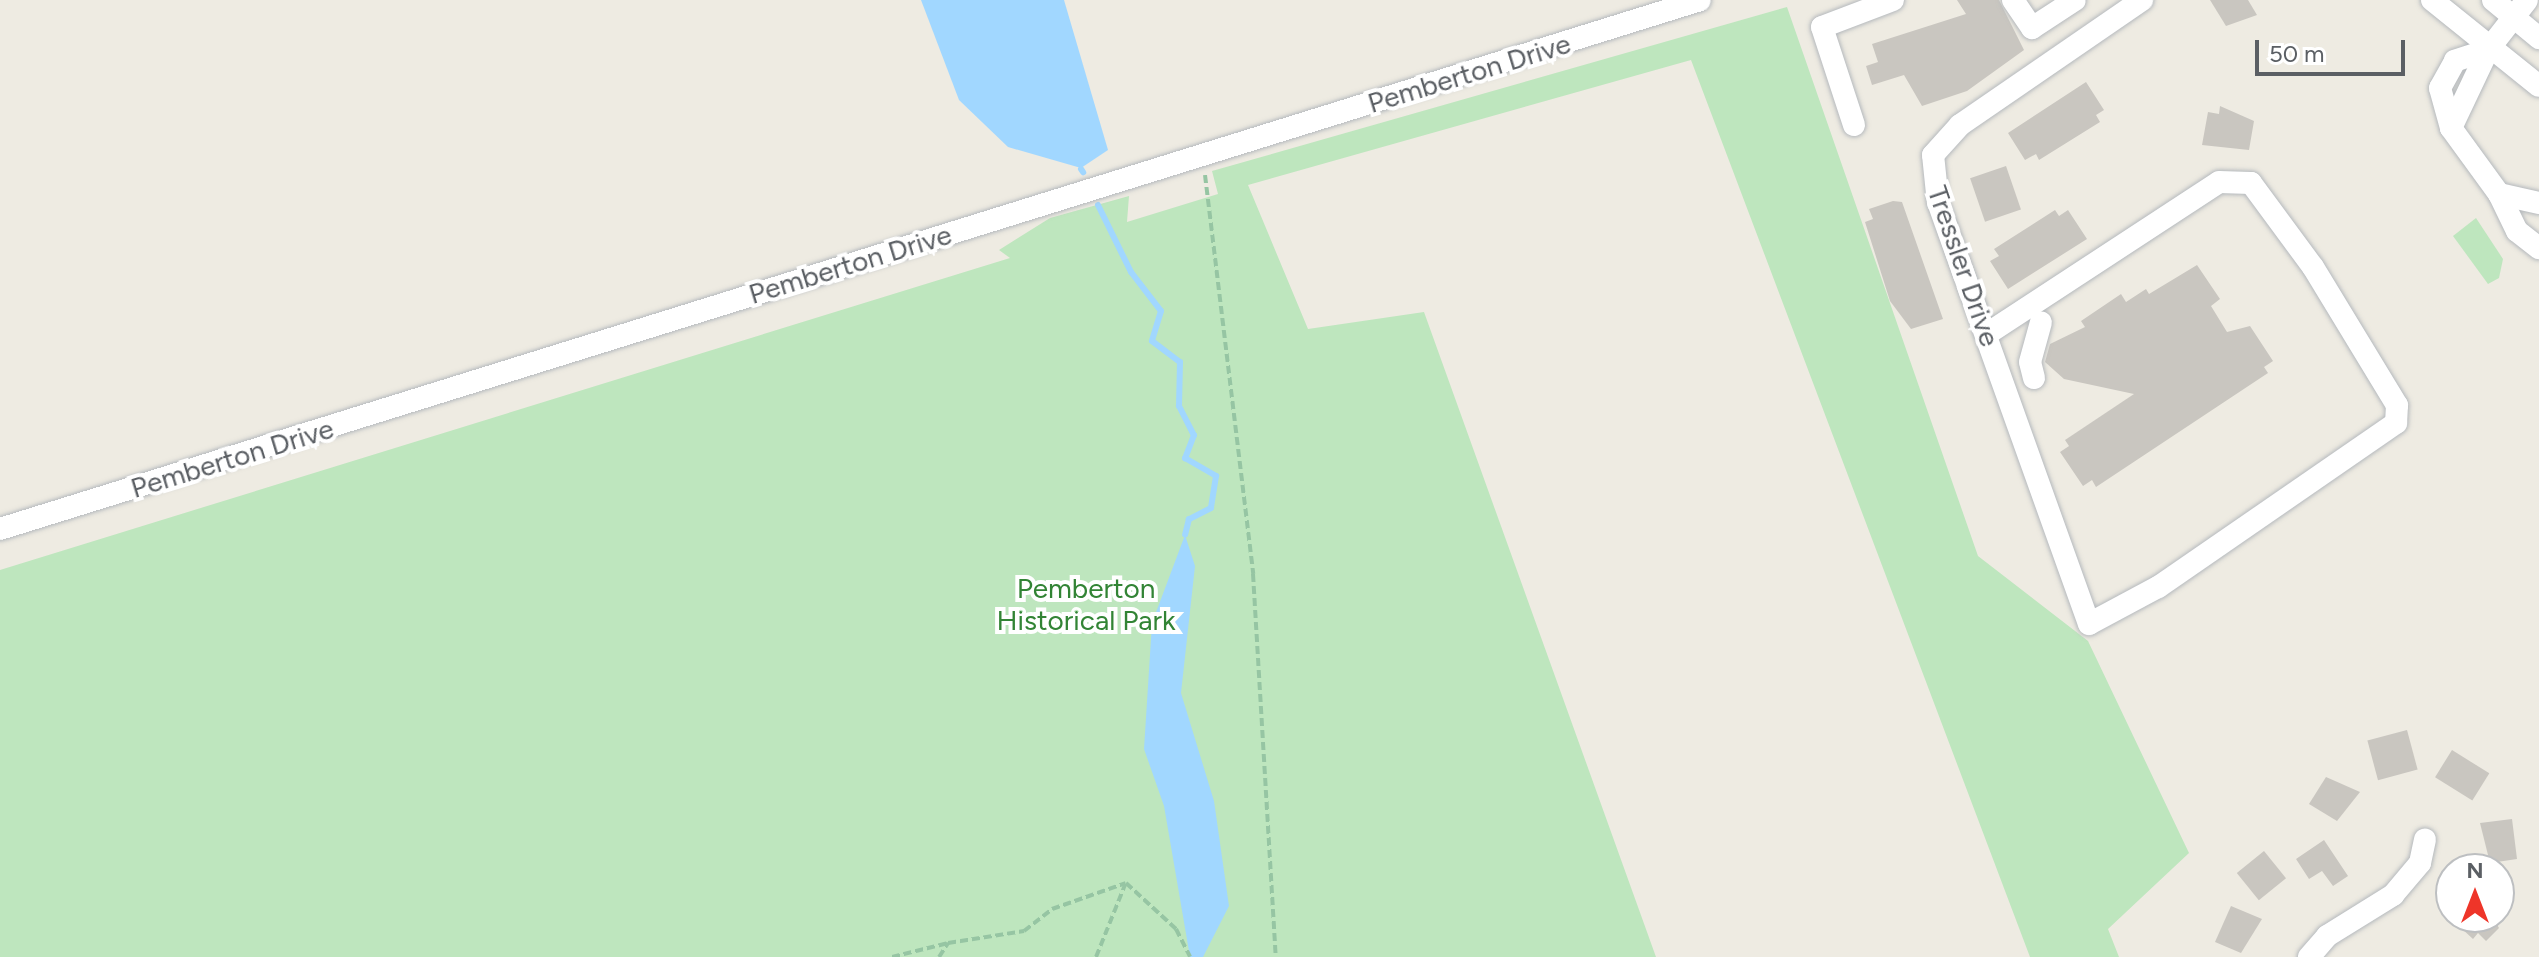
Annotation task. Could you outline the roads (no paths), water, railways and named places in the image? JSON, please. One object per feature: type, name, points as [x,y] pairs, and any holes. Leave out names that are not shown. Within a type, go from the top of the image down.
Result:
[{"type":"street","name":"Pemberton Drive","points":[[0,529],[1700,0]]},
{"type":"street","points":[[1854,125],[1822,27],[1893,0]]},
{"type":"street","points":[[2013,0],[2032,28],[2075,0]]},
{"type":"street","name":"Tressler Drive","points":[[2039,341],[2219,182],[2251,183],[2359,342],[2397,405],[2396,423],[2158,587],[2089,624],[1938,203],[1933,155],[1960,125],[2142,0]]},
{"type":"street","points":[[2432,0],[2488,50],[2539,86]]},
{"type":"street","points":[[2493,0],[2539,38]]},
{"type":"street","points":[[2527,0],[2488,50],[2451,128],[2499,194],[2517,231],[2539,248]]},
{"type":"street","points":[[2499,194],[2539,203]]},
{"type":"street","points":[[1987,334],[2039,341],[2015,412]]},
{"type":"street","points":[[2309,957],[2327,936],[2393,895],[2420,863],[2425,840]]},
{"type":"water","points":[[921,0],[1064,0],[1108,150],[1081,168],[1008,147],[959,100]]},
{"type":"water","points":[[1185,535],[1195,566],[1181,693],[1214,801],[1229,906],[1203,957],[1190,957],[1164,806],[1144,749],[1152,623]]},
{"type":"waterway","points":[[1098,205],[1131,272],[1161,311],[1152,341],[1180,362],[1179,406],[1194,435],[1185,458],[1216,476],[1211,508],[1189,519],[1185,535]]},
{"type":"park label","name":"Pemberton Historical Park","points":[[1086,604]]}]
